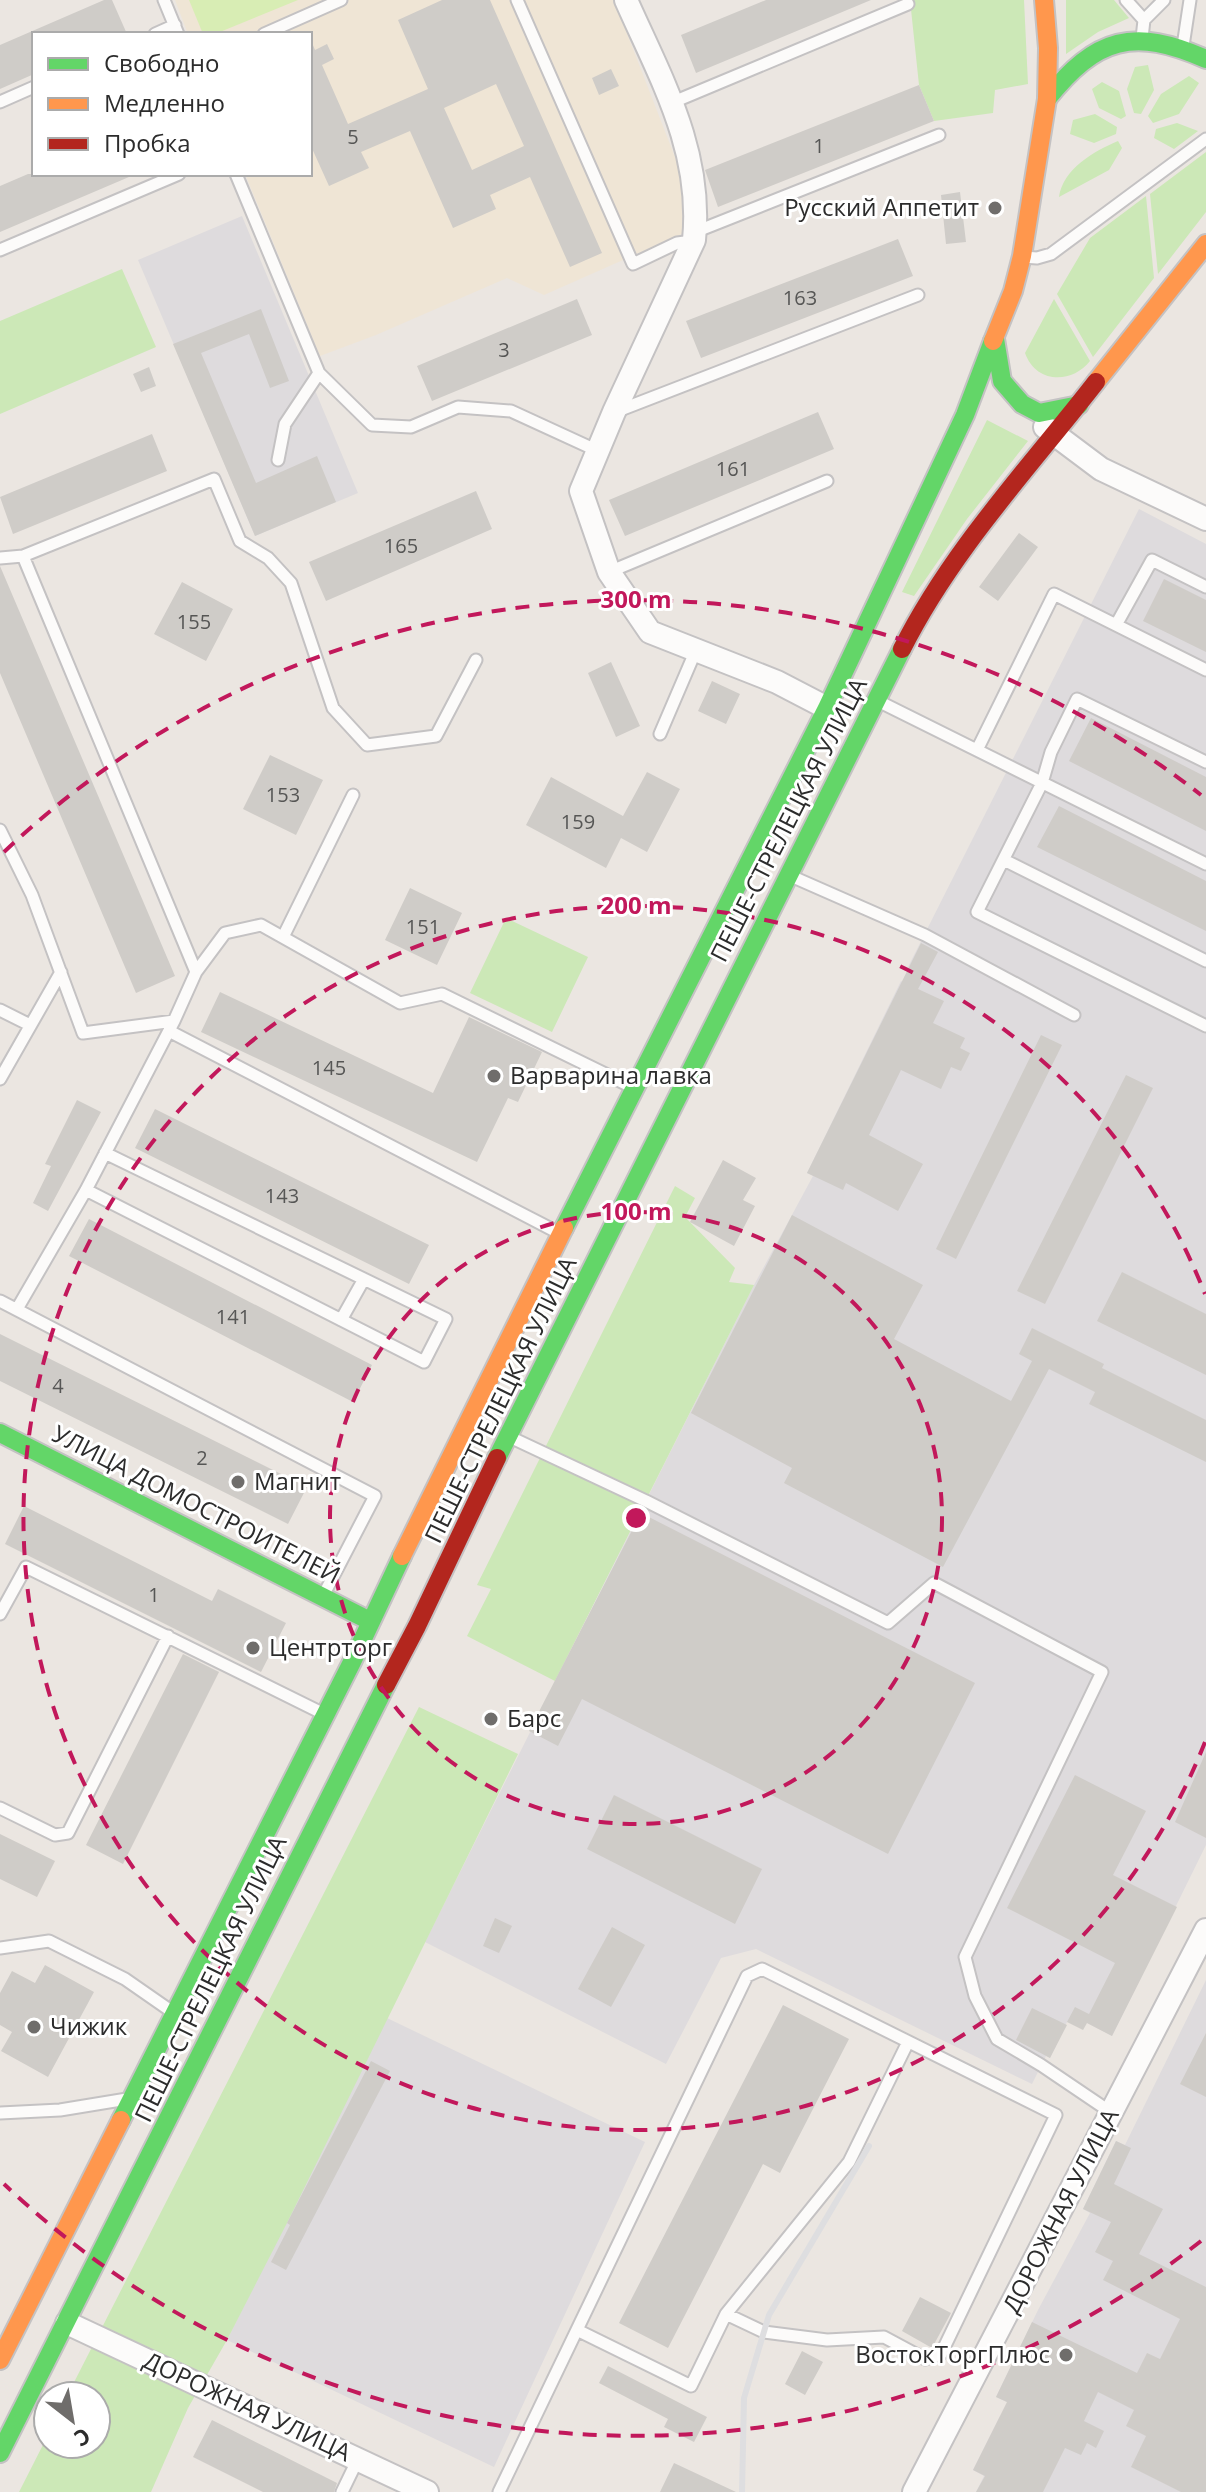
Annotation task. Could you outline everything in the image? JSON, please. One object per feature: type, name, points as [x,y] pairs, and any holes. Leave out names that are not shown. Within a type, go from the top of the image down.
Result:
[{"type":"main road","name":"ПЕШЕ-СТРЕЛЕЦКАЯ УЛИЦА","points":[[0,2360],[325,1715],[634,1088],[827,708],[965,415],[1013,291],[1022,256],[1047,99],[1048,48],[1044,0]]},
{"type":"main road","points":[[1047,99],[1076,63],[1143,29],[1206,59]]},
{"type":"main road","name":"ПЕШЕ-СТРЕЛЕЦКАЯ УЛИЦА","points":[[0,2453],[417,1626],[508,1436],[923,607],[973,538],[1206,244]]},
{"type":"main road","points":[[995,336],[1002,381],[1012,395],[1039,413],[1079,405]]},
{"type":"main road","name":"УЛИЦА ДОМОСТРОИТЕЛЕЙ","points":[[0,1433],[370,1621]]},
{"type":"street","points":[[626,0],[671,103],[691,159],[697,211],[694,236],[581,491],[609,572],[650,632],[777,682],[827,708]]},
{"type":"street","points":[[1029,408],[1054,435],[1101,469],[1206,519]]},
{"type":"street","name":"ДОРОЖНАЯ УЛИЦА","points":[[914,2492],[1206,1930]]},
{"type":"street","name":"ДОРОЖНАЯ УЛИЦА","points":[[67,2323],[427,2492]]},
{"type":"lane","points":[[164,0],[176,30]]},
{"type":"lane","points":[[269,32],[341,0]]},
{"type":"lane","points":[[517,0],[633,264],[939,135]]},
{"type":"lane","points":[[1126,0],[1143,29],[1164,0]]},
{"type":"lane","points":[[1183,47],[1190,0]]},
{"type":"lane","points":[[671,103],[908,4]]},
{"type":"lane","points":[[0,102],[32,88]]},
{"type":"lane","points":[[1022,256],[1037,258],[1051,254],[1206,139]]},
{"type":"lane","points":[[0,250],[174,176]]},
{"type":"lane","points":[[237,176],[319,373],[372,425],[411,427],[458,407],[511,411],[598,451]]},
{"type":"lane","points":[[614,412],[918,295]]},
{"type":"lane","points":[[278,460],[285,424],[319,373]]},
{"type":"lane","points":[[0,558],[23,556],[214,479],[240,541],[268,558],[291,583],[333,708],[367,745],[436,736],[476,660]]},
{"type":"lane","points":[[609,572],[827,481]]},
{"type":"lane","points":[[23,556],[196,972]]},
{"type":"lane","points":[[1116,625],[1152,560],[1206,587]]},
{"type":"lane","points":[[977,750],[1054,594],[1206,670]]},
{"type":"lane","points":[[660,734],[696,650]]},
{"type":"lane","points":[[1206,762],[1077,699],[1051,752],[1042,783],[977,912],[1206,1026]]},
{"type":"lane","points":[[876,700],[1206,864]]},
{"type":"lane","points":[[283,937],[353,795]]},
{"type":"lane","points":[[0,830],[4,846],[32,895],[83,1033],[172,1026],[561,1234]]},
{"type":"lane","points":[[1004,860],[1206,961]]},
{"type":"lane","points":[[789,875],[925,935],[1074,1015]]},
{"type":"lane","points":[[17,1309],[86,1190],[172,1026],[196,972],[225,933],[261,925],[400,1003],[442,994],[634,1088]]},
{"type":"lane","points":[[0,1079],[61,972]]},
{"type":"lane","points":[[0,1010],[30,1025]]},
{"type":"lane","points":[[86,1190],[424,1362],[446,1319],[105,1153]]},
{"type":"lane","points":[[341,1320],[364,1279]]},
{"type":"lane","points":[[0,1301],[375,1496],[323,1597]]},
{"type":"lane","points":[[508,1436],[646,1501],[888,1623],[934,1583],[1102,1672],[965,1957],[975,1996],[997,2039],[1112,2113]]},
{"type":"lane","points":[[0,1614],[26,1567],[325,1715]]},
{"type":"lane","points":[[0,1808],[55,1835],[68,1833],[168,1636]]},
{"type":"lane","points":[[0,1948],[49,1941],[125,1979],[175,2014]]},
{"type":"lane","points":[[499,2492],[747,1976],[762,1969],[1056,2115],[941,2354],[925,2359],[884,2337],[827,2340],[764,2332],[726,2314]]},
{"type":"lane","points":[[577,2330],[691,2386],[726,2314],[849,2162],[908,2042]]},
{"type":"lane","points":[[0,2113],[60,2110],[132,2098]]},
{"type":"lane","points":[[342,2492],[358,2459]]},
{"type":"shaded area","points":[[175,0],[614,0],[685,183],[684,233],[544,295],[507,278],[320,356],[246,176],[312,176],[312,32],[187,32]]},
{"type":"shaded area","points":[[242,216],[358,493],[255,536],[138,260]]},
{"type":"shaded area","points":[[1139,509],[1206,544],[1206,1845],[1112,2036],[1087,2023],[1067,2022],[1050,2058],[1046,2056],[1032,2084],[756,1949],[721,1958],[666,2064],[425,1942],[754,1285],[813,1176],[807,1173],[901,981],[909,984],[915,973],[907,969]]},
{"type":"shaded area","points":[[1206,1980],[1206,2492],[976,2492],[984,2476],[973,2470],[1000,2416],[1024,2428],[1015,2406],[996,2397],[1090,2213],[1083,2209],[1116,2141],[1125,2145]]},
{"type":"shaded area","points":[[387,2018],[645,2142],[494,2467],[227,2340]]},
{"type":"green space","points":[[189,0],[298,0],[220,32],[202,32]]},
{"type":"green space","points":[[910,0],[1024,0],[1028,84],[995,90],[993,113],[934,121],[919,85]]},
{"type":"green space","points":[[1066,0],[1114,0],[1129,18],[1098,32],[1066,54]]},
{"type":"green space","points":[[1148,65],[1154,90],[1141,114],[1134,113],[1127,89],[1135,67]]},
{"type":"green space","points":[[1189,76],[1199,83],[1179,114],[1153,123],[1148,116],[1161,94]]},
{"type":"green space","points":[[1102,82],[1119,91],[1126,116],[1121,119],[1099,108],[1092,89]]},
{"type":"green space","points":[[1095,114],[1117,127],[1116,134],[1094,143],[1070,134],[1073,120]]},
{"type":"green space","points":[[1177,123],[1198,131],[1174,149],[1154,138],[1156,129]]},
{"type":"green space","points":[[1118,141],[1122,148],[1109,170],[1059,197],[1067,178],[1081,162]]},
{"type":"green space","points":[[1206,152],[1206,212],[1158,274],[1150,194]]},
{"type":"green space","points":[[1146,196],[1154,278],[1093,357],[1057,294],[1090,238]]},
{"type":"green space","points":[[122,269],[156,347],[0,414],[0,321]]},
{"type":"green space","points":[[1054,299],[1090,361],[1074,374],[1064,377],[1037,371],[1025,353]]},
{"type":"green space","points":[[987,420],[1028,441],[967,519],[914,596],[902,592]]},
{"type":"green space","points":[[506,918],[588,957],[552,1032],[470,993]]},
{"type":"green space","points":[[675,1186],[695,1198],[685,1217],[735,1268],[729,1282],[754,1285],[555,1681],[467,1636],[491,1589],[477,1585]]},
{"type":"green space","points":[[419,1707],[518,1754],[287,2223],[188,2408],[151,2492],[19,2492],[35,2460],[112,2460],[112,2380],[75,2380]]},
{"type":"building","points":[[104,0],[112,0],[126,32],[32,32],[32,75],[0,89],[0,45]]},
{"type":"building","points":[[442,0],[490,0],[602,253],[570,267],[530,177],[490,195],[496,209],[453,228],[410,131],[361,152],[369,168],[329,186],[312,148],[312,43],[315,50],[327,44],[334,59],[322,65],[348,124],[428,89],[398,20]],"holes":[[[496,84],[524,146],[472,170],[444,108]]]},
{"type":"building","points":[[766,0],[871,0],[696,73],[681,35]]},
{"type":"building","points":[[611,69],[619,86],[599,95],[592,78]]},
{"type":"building","points":[[919,85],[934,121],[718,207],[705,170]]},
{"type":"building","points":[[28,174],[131,176],[0,232],[0,186]]},
{"type":"building","points":[[960,192],[966,242],[946,244],[941,195]]},
{"type":"building","points":[[898,239],[913,276],[701,358],[686,321]]},
{"type":"building","points":[[577,299],[592,335],[432,401],[417,366]]},
{"type":"building","points":[[261,309],[289,381],[270,388],[249,334],[201,353],[256,483],[317,456],[336,502],[255,536],[173,344]]},
{"type":"building","points":[[149,367],[156,386],[141,392],[133,374]]},
{"type":"building","points":[[818,412],[834,449],[625,536],[609,500]]},
{"type":"building","points":[[152,434],[167,471],[13,534],[0,497]]},
{"type":"building","points":[[476,491],[492,529],[326,601],[309,562]]},
{"type":"building","points":[[1019,533],[1038,547],[998,601],[979,587]]},
{"type":"building","points":[[0,566],[175,976],[136,993],[0,673]]},
{"type":"building","points":[[1164,579],[1206,600],[1206,652],[1143,621]]},
{"type":"building","points":[[182,582],[233,609],[206,661],[154,634]]},
{"type":"building","points":[[611,662],[640,726],[616,737],[588,673]]},
{"type":"building","points":[[712,681],[740,694],[726,724],[698,711]]},
{"type":"building","points":[[1091,718],[1206,777],[1206,831],[1069,761]]},
{"type":"building","points":[[270,755],[323,780],[296,835],[243,809]]},
{"type":"building","points":[[647,772],[680,789],[647,852],[621,838],[606,868],[526,825],[551,777],[623,816]]},
{"type":"building","points":[[1059,806],[1206,881],[1206,931],[1037,847]]},
{"type":"building","points":[[410,888],[462,913],[437,965],[385,940]]},
{"type":"building","points":[[921,943],[938,952],[918,989],[944,1001],[933,1023],[965,1038],[960,1048],[970,1053],[961,1071],[951,1067],[941,1089],[901,1070],[869,1135],[923,1164],[898,1211],[846,1183],[843,1190],[807,1173]]},
{"type":"building","points":[[220,992],[433,1093],[469,1017],[542,1052],[518,1102],[508,1098],[477,1162],[201,1032]]},
{"type":"building","points":[[1041,1035],[1062,1045],[956,1259],[936,1249]]},
{"type":"building","points":[[1126,1075],[1153,1088],[1045,1304],[1017,1291]]},
{"type":"building","points":[[77,1100],[101,1112],[48,1211],[33,1203],[51,1166],[45,1164]]},
{"type":"building","points":[[155,1109],[429,1245],[409,1284],[135,1148]]},
{"type":"building","points":[[723,1160],[756,1178],[743,1200],[755,1206],[734,1246],[690,1222]]},
{"type":"building","points":[[792,1215],[923,1285],[894,1339],[1011,1401],[1032,1361],[1019,1354],[1032,1328],[1104,1364],[1102,1368],[1206,1420],[1206,1462],[1089,1404],[1095,1392],[1049,1369],[943,1567],[784,1483],[792,1468],[691,1413]]},
{"type":"building","points":[[89,1219],[372,1365],[353,1402],[69,1256]]},
{"type":"building","points":[[1122,1272],[1206,1314],[1206,1375],[1097,1321]]},
{"type":"building","points":[[0,1334],[307,1487],[288,1524],[0,1381]]},
{"type":"building","points":[[24,1506],[212,1601],[218,1589],[286,1623],[261,1672],[5,1544]]},
{"type":"building","points":[[641,1513],[975,1683],[888,1854],[582,1699],[558,1746],[529,1731]]},
{"type":"building","points":[[183,1654],[219,1672],[123,1864],[86,1845]]},
{"type":"building","points":[[1206,1752],[1206,1838],[1175,1822]]},
{"type":"building","points":[[1075,1775],[1146,1811],[1113,1875],[1177,1907],[1112,2036],[1087,2023],[1083,2030],[1067,2022],[1075,2007],[1089,2014],[1115,1963],[1007,1908]]},
{"type":"building","points":[[614,1795],[762,1869],[735,1924],[587,1849]]},
{"type":"building","points":[[0,1834],[55,1861],[37,1897],[0,1879]]},
{"type":"building","points":[[495,1918],[512,1926],[499,1953],[483,1946]]},
{"type":"building","points":[[612,1927],[645,1945],[611,2007],[578,1989]]},
{"type":"building","points":[[45,1965],[94,1992],[48,2077],[1,2051],[12,2032],[0,2025],[0,1993],[12,1971],[35,1983]]},
{"type":"building","points":[[783,2005],[849,2039],[780,2173],[763,2164],[668,2348],[619,2323]]},
{"type":"building","points":[[1032,2008],[1067,2025],[1050,2058],[1016,2040]]},
{"type":"building","points":[[1206,2033],[1206,2097],[1180,2084]]},
{"type":"building","points":[[371,2061],[390,2071],[286,2270],[271,2262],[290,2225],[287,2223]]},
{"type":"building","points":[[1116,2141],[1131,2148],[1114,2184],[1163,2209],[1139,2254],[1206,2287],[1206,2492],[1181,2492],[1131,2467],[1146,2436],[1126,2426],[1134,2410],[1098,2392],[1084,2421],[1104,2431],[1096,2448],[1087,2443],[1081,2455],[1065,2448],[1043,2492],[976,2492],[985,2476],[973,2470],[1007,2402],[996,2397],[1032,2322],[1137,2373],[1147,2353],[1160,2359],[1180,2319],[1103,2280],[1113,2261],[1095,2252],[1111,2222],[1083,2209]]},
{"type":"building","points":[[920,2297],[951,2313],[932,2348],[902,2331]]},
{"type":"building","points":[[802,2351],[823,2362],[805,2395],[785,2384]]},
{"type":"building","points":[[608,2366],[707,2417],[694,2442],[664,2427],[668,2419],[599,2383]]},
{"type":"building","points":[[212,2420],[337,2483],[334,2492],[263,2492],[193,2457]]},
{"type":"building","points":[[674,2463],[736,2492],[660,2492]]},
{"type":"railway","points":[[742,2492],[744,2398],[769,2315],[869,2146]]},
{"type":"traffic: fast","points":[[1047,99],[1082,62],[1118,44],[1137,41],[1158,43],[1206,59]]},
{"type":"traffic: fast","points":[[995,339],[1002,381],[1022,404],[1039,413],[1079,405]]},
{"type":"traffic: fast","points":[[564,1228],[827,708],[965,415],[993,341]]},
{"type":"traffic: fast","points":[[497,1458],[902,649]]},
{"type":"traffic: fast","points":[[0,1433],[370,1621]]},
{"type":"traffic: fast","points":[[121,2120],[352,1662],[402,1556]]},
{"type":"traffic: fast","points":[[0,2453],[386,1685]]},
{"type":"traffic: slow","points":[[993,341],[1013,291],[1022,256],[1047,99],[1048,48],[1044,0]]},
{"type":"traffic: slow","points":[[1096,382],[1206,244]]},
{"type":"traffic: slow","points":[[402,1556],[564,1228]]},
{"type":"traffic: slow","points":[[0,2360],[121,2120]]},
{"type":"traffic: jam","points":[[902,649],[967,544],[1096,382]]},
{"type":"traffic: jam","points":[[386,1685],[497,1458]]},
{"type":"place","name":"Русский Аппетит","points":[[995,208]]},
{"type":"place","name":"Варварина лавка","points":[[494,1076]]},
{"type":"place","name":"Магнит","points":[[238,1482]]},
{"type":"place","name":"Центрторг","points":[[253,1648]]},
{"type":"place","name":"Барс","points":[[491,1719]]},
{"type":"place","name":"Чижик","points":[[34,2027]]},
{"type":"place","name":"ВостокТоргПлюс","points":[[1066,2355]]}]
